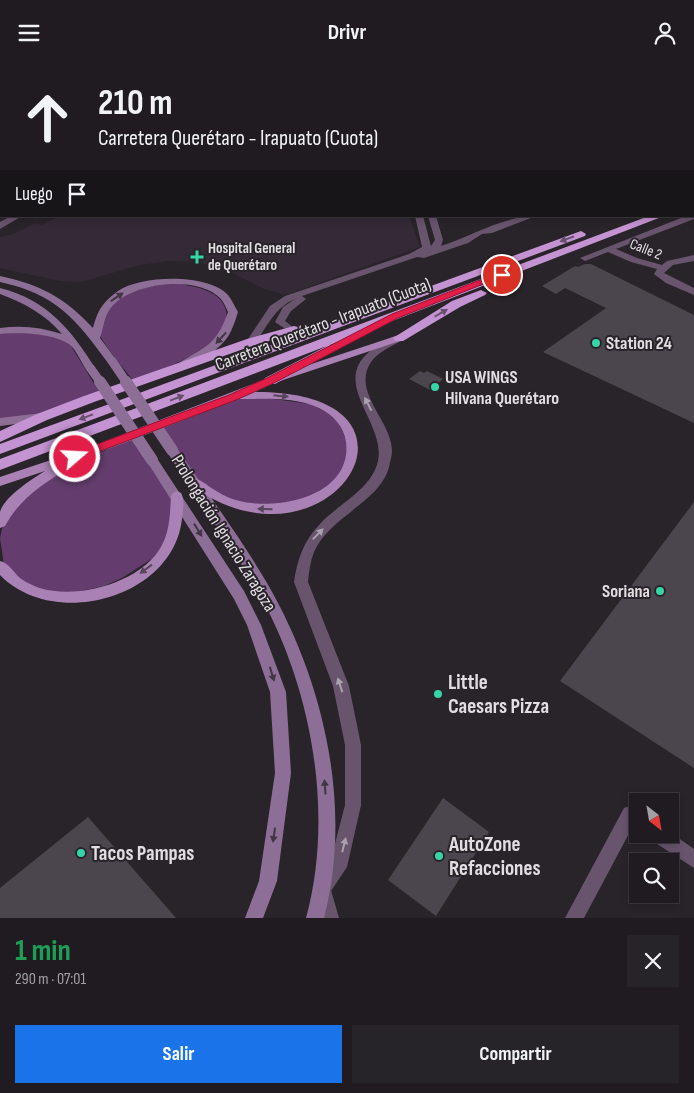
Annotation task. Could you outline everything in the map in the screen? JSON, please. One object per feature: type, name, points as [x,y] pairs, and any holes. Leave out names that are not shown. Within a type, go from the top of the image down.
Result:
[{"type":"highway","name":"Carretera Querétaro - Irapuato (Cuota)","points":[[0,449],[626,217]]},
{"type":"highway","name":"Carretera Querétaro - Irapuato (Cuota)","points":[[0,465],[656,217]]},
{"type":"highway","points":[[399,338],[456,305],[590,241]]},
{"type":"highway","points":[[270,381],[395,316]]},
{"type":"highway","points":[[0,437],[42,417],[251,342],[349,319]]},
{"type":"main road","name":"Prolongación Ignacio Zaragoza","points":[[0,279],[39,290],[56,299],[77,315],[95,337],[262,586],[292,645],[308,693],[326,783],[327,853],[323,888],[315,918]]},
{"type":"main road","points":[[95,337],[96,321],[102,309],[130,289],[162,281],[184,281],[205,285],[228,299],[233,312],[230,326],[213,346],[177,369]]},
{"type":"main road","name":"Prolongación Ignacio Zaragoza","points":[[0,291],[43,309],[57,321],[74,343],[177,496],[239,595],[254,625],[278,692],[283,773],[268,881],[254,918]]},
{"type":"main road","points":[[0,331],[19,329],[40,330],[74,343]]},
{"type":"main road","points":[[0,482],[94,451],[270,381],[399,338]]},
{"type":"main road","points":[[194,482],[216,497],[237,505],[249,508],[275,509],[299,505],[322,495],[347,470],[352,453],[350,434],[346,426],[334,413],[311,401],[287,396],[232,397]]},
{"type":"main road","points":[[0,422],[42,417]]},
{"type":"main road","points":[[0,523],[7,510],[32,485],[94,451]]},
{"type":"main road","points":[[0,567],[12,582],[34,594],[60,599],[84,596],[122,584],[147,569],[166,550],[174,529],[177,496]]},
{"type":"street","points":[[0,226],[16,217]]},
{"type":"street","points":[[251,342],[274,308],[288,298],[412,256],[426,248],[427,245],[419,217]]},
{"type":"street","points":[[412,256],[424,255],[436,247],[439,241],[432,217]]},
{"type":"street","points":[[293,331],[280,322],[287,309],[298,300],[465,241],[480,232],[489,231],[529,217]]},
{"type":"street","points":[[585,257],[691,217]]},
{"type":"street","name":"Calle 2","points":[[608,249],[634,260],[663,268],[659,274],[668,281],[694,292]]},
{"type":"street","points":[[663,268],[678,261],[694,258]]},
{"type":"street","points":[[330,918],[323,888],[338,867],[353,805],[353,745],[341,686],[301,582],[301,566],[312,541],[370,488],[378,479],[383,469],[386,459],[382,433],[362,391],[359,378],[365,363],[372,355],[399,338]]},
{"type":"street","points":[[574,918],[629,825]]},
{"type":"street","points":[[670,843],[694,859]]},
{"type":"shaded area","name":"Hospital General de Querétaro","points":[[57,217],[409,217],[420,247],[286,295],[264,289],[225,269],[196,262],[168,261],[140,265],[81,282],[60,281],[0,268],[0,237],[14,234],[35,223],[42,225]]},
{"type":"shaded area","points":[[156,284],[180,284],[208,291],[220,299],[226,311],[225,324],[218,336],[192,356],[133,380],[103,342],[100,327],[102,318],[115,302],[144,287]]},
{"type":"shaded area","points":[[20,332],[56,335],[71,346],[99,392],[40,414],[0,419],[0,334]]},
{"type":"shaded area","points":[[260,397],[310,404],[325,411],[342,424],[348,443],[344,470],[333,482],[312,496],[282,506],[238,502],[219,494],[196,479],[161,427],[230,400]]},
{"type":"shaded area","points":[[132,438],[173,500],[166,542],[153,558],[122,578],[104,586],[63,595],[20,582],[4,565],[0,538],[3,524],[15,500],[65,469]]},
{"type":"building","points":[[591,264],[694,315],[694,423],[543,352],[606,308],[565,288],[556,294],[542,286],[575,266],[578,267]]},
{"type":"building","name":"USA WINGS Hilvana Querétaro","points":[[420,371],[424,373],[427,371],[443,379],[430,390],[409,379]]},
{"type":"building","name":"Soriana","points":[[694,502],[694,768],[560,681]]},
{"type":"building","name":"AutoZone Refacciones","points":[[443,798],[489,832],[436,916],[388,880]]},
{"type":"building","name":"Tacos Pampas","points":[[88,817],[176,918],[0,918],[0,888]]},
{"type":"place","name":"Hospital General de Querétaro","points":[[197,257]]},
{"type":"place","name":"Station 24","points":[[596,343]]},
{"type":"place","name":"USA WINGS Hilvana Querétaro","points":[[435,387]]},
{"type":"place","name":"Soriana","points":[[660,591]]},
{"type":"place","name":"Little Caesars Pizza","points":[[438,694]]},
{"type":"place","name":"Tacos Pampas","points":[[81,853]]},
{"type":"place","name":"AutoZone Refacciones","points":[[439,856]]},
{"type":"route","points":[[75,457],[270,381],[395,316],[502,275]]}]
